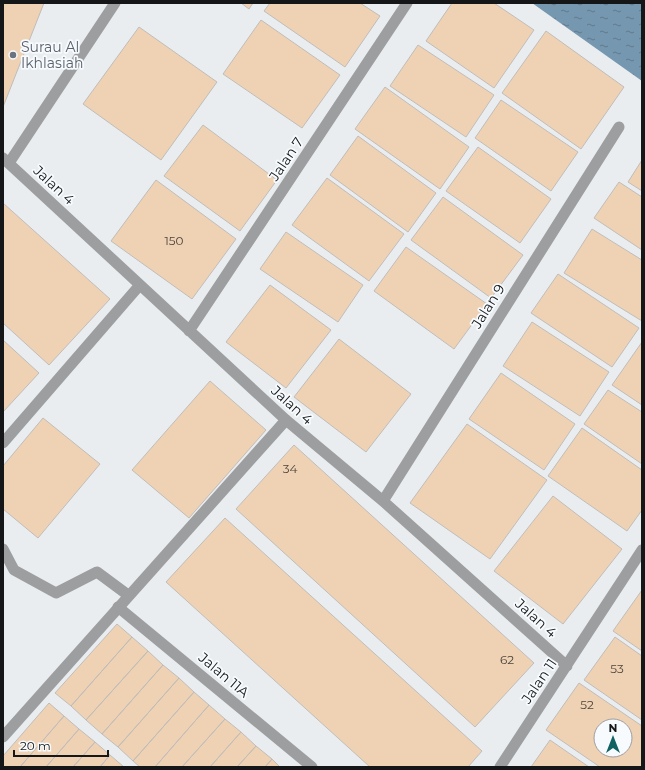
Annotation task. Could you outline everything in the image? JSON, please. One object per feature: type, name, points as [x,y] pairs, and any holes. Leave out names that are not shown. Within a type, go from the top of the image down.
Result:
[{"type":"street","points":[[6,161],[115,3]]},
{"type":"street","name":"Jalan 7","points":[[189,331],[407,3]]},
{"type":"street","name":"Jalan 9","points":[[383,501],[619,127]]},
{"type":"street","name":"Jalan 4","points":[[6,161],[139,286],[286,420],[383,501],[567,666]]},
{"type":"street","points":[[3,443],[139,286]]},
{"type":"street","points":[[3,737],[128,595],[286,420]]},
{"type":"street","points":[[3,549],[14,570],[56,593],[97,572],[128,595]]},
{"type":"street","name":"Jalan 11","points":[[500,767],[642,550]]},
{"type":"street","name":"Jalan 11A","points":[[118,607],[312,767]]},
{"type":"water","points":[[532,3],[642,3],[642,81]]},
{"type":"building","name":"Surau Al Ikhlasiah","points":[[3,3],[44,3],[3,107]]},
{"type":"building","points":[[241,3],[253,3],[249,9]]},
{"type":"building","points":[[270,3],[360,3],[380,16],[345,67],[264,11]]},
{"type":"building","points":[[452,3],[494,3],[534,30],[494,88],[426,41]]},
{"type":"building","points":[[261,20],[340,75],[302,128],[223,74]]},
{"type":"building","points":[[139,27],[217,82],[161,160],[83,104]]},
{"type":"building","points":[[546,31],[624,87],[581,149],[502,93]]},
{"type":"building","points":[[418,45],[494,95],[466,137],[390,86]]},
{"type":"building","points":[[385,87],[469,147],[440,189],[355,129]]},
{"type":"building","points":[[501,100],[578,152],[551,191],[475,138]]},
{"type":"building","points":[[203,125],[277,180],[240,231],[164,176]]},
{"type":"building","points":[[358,136],[436,193],[408,232],[330,175]]},
{"type":"building","points":[[478,147],[551,199],[520,243],[446,191]]},
{"type":"building","points":[[642,160],[642,191],[628,182]]},
{"type":"building","points":[[327,178],[404,234],[369,281],[292,225]]},
{"type":"building","points":[[156,180],[236,239],[192,299],[111,241]]},
{"type":"building","points":[[619,182],[642,197],[642,250],[594,218]]},
{"type":"building","points":[[443,197],[523,255],[491,298],[411,240]]},
{"type":"building","points":[[3,203],[110,299],[49,365],[3,323]]},
{"type":"building","points":[[592,229],[642,260],[642,321],[564,273]]},
{"type":"building","points":[[286,232],[363,285],[338,322],[260,269]]},
{"type":"building","points":[[406,247],[487,304],[454,349],[374,291]]},
{"type":"building","points":[[558,274],[639,328],[612,367],[531,313]]},
{"type":"building","points":[[270,285],[331,330],[286,388],[226,342]]},
{"type":"building","points":[[532,322],[609,372],[580,416],[503,366]]},
{"type":"building","points":[[339,339],[411,394],[366,452],[294,397]]},
{"type":"building","points":[[3,340],[39,373],[3,412]]},
{"type":"building","points":[[642,342],[642,405],[612,385]]},
{"type":"building","points":[[501,373],[575,424],[544,470],[469,419]]},
{"type":"building","points":[[210,381],[266,430],[189,518],[132,470]]},
{"type":"building","points":[[608,390],[642,412],[642,464],[584,424]]},
{"type":"building","points":[[43,418],[100,464],[38,538],[3,509],[3,466]]},
{"type":"building","points":[[467,424],[547,480],[490,559],[410,503]]},
{"type":"building","points":[[582,428],[642,470],[642,510],[627,531],[548,476]]},
{"type":"building","points":[[294,445],[534,663],[475,727],[236,509]]},
{"type":"building","points":[[553,496],[622,549],[563,624],[494,571]]},
{"type":"building","points":[[225,518],[482,751],[468,767],[370,767],[166,582]]},
{"type":"building","points":[[642,590],[642,651],[613,631]]},
{"type":"building","points":[[117,624],[132,637],[71,706],[55,693]]},
{"type":"building","points":[[132,637],[148,651],[86,720],[71,706]]},
{"type":"building","points":[[615,637],[642,656],[642,720],[584,680]]},
{"type":"building","points":[[148,651],[163,665],[102,734],[86,720]]},
{"type":"building","points":[[163,665],[179,678],[118,747],[102,734]]},
{"type":"building","points":[[179,678],[194,692],[133,761],[118,747]]},
{"type":"building","points":[[579,683],[630,718],[593,718],[593,758],[633,758],[633,720],[642,726],[642,767],[600,767],[546,730]]},
{"type":"building","points":[[194,692],[209,705],[155,767],[140,767],[133,761]]},
{"type":"building","points":[[49,703],[64,716],[20,767],[3,767],[3,756]]},
{"type":"building","points":[[209,705],[225,719],[182,767],[155,767]]},
{"type":"building","points":[[64,716],[79,729],[46,767],[20,767]]},
{"type":"building","points":[[225,719],[241,732],[210,767],[182,767]]},
{"type":"building","points":[[79,729],[95,742],[73,767],[46,767]]},
{"type":"building","points":[[241,732],[256,746],[237,767],[210,767]]},
{"type":"building","points":[[550,740],[589,767],[531,767]]},
{"type":"building","points":[[95,742],[110,755],[100,767],[73,767]]},
{"type":"building","points":[[256,746],[272,759],[265,767],[237,767]]},
{"type":"building","points":[[110,755],[124,767],[100,767]]},
{"type":"building","points":[[272,759],[280,767],[265,767]]},
{"type":"place","name":"Surau Al Ikhlasiah","points":[[13,55]]}]
